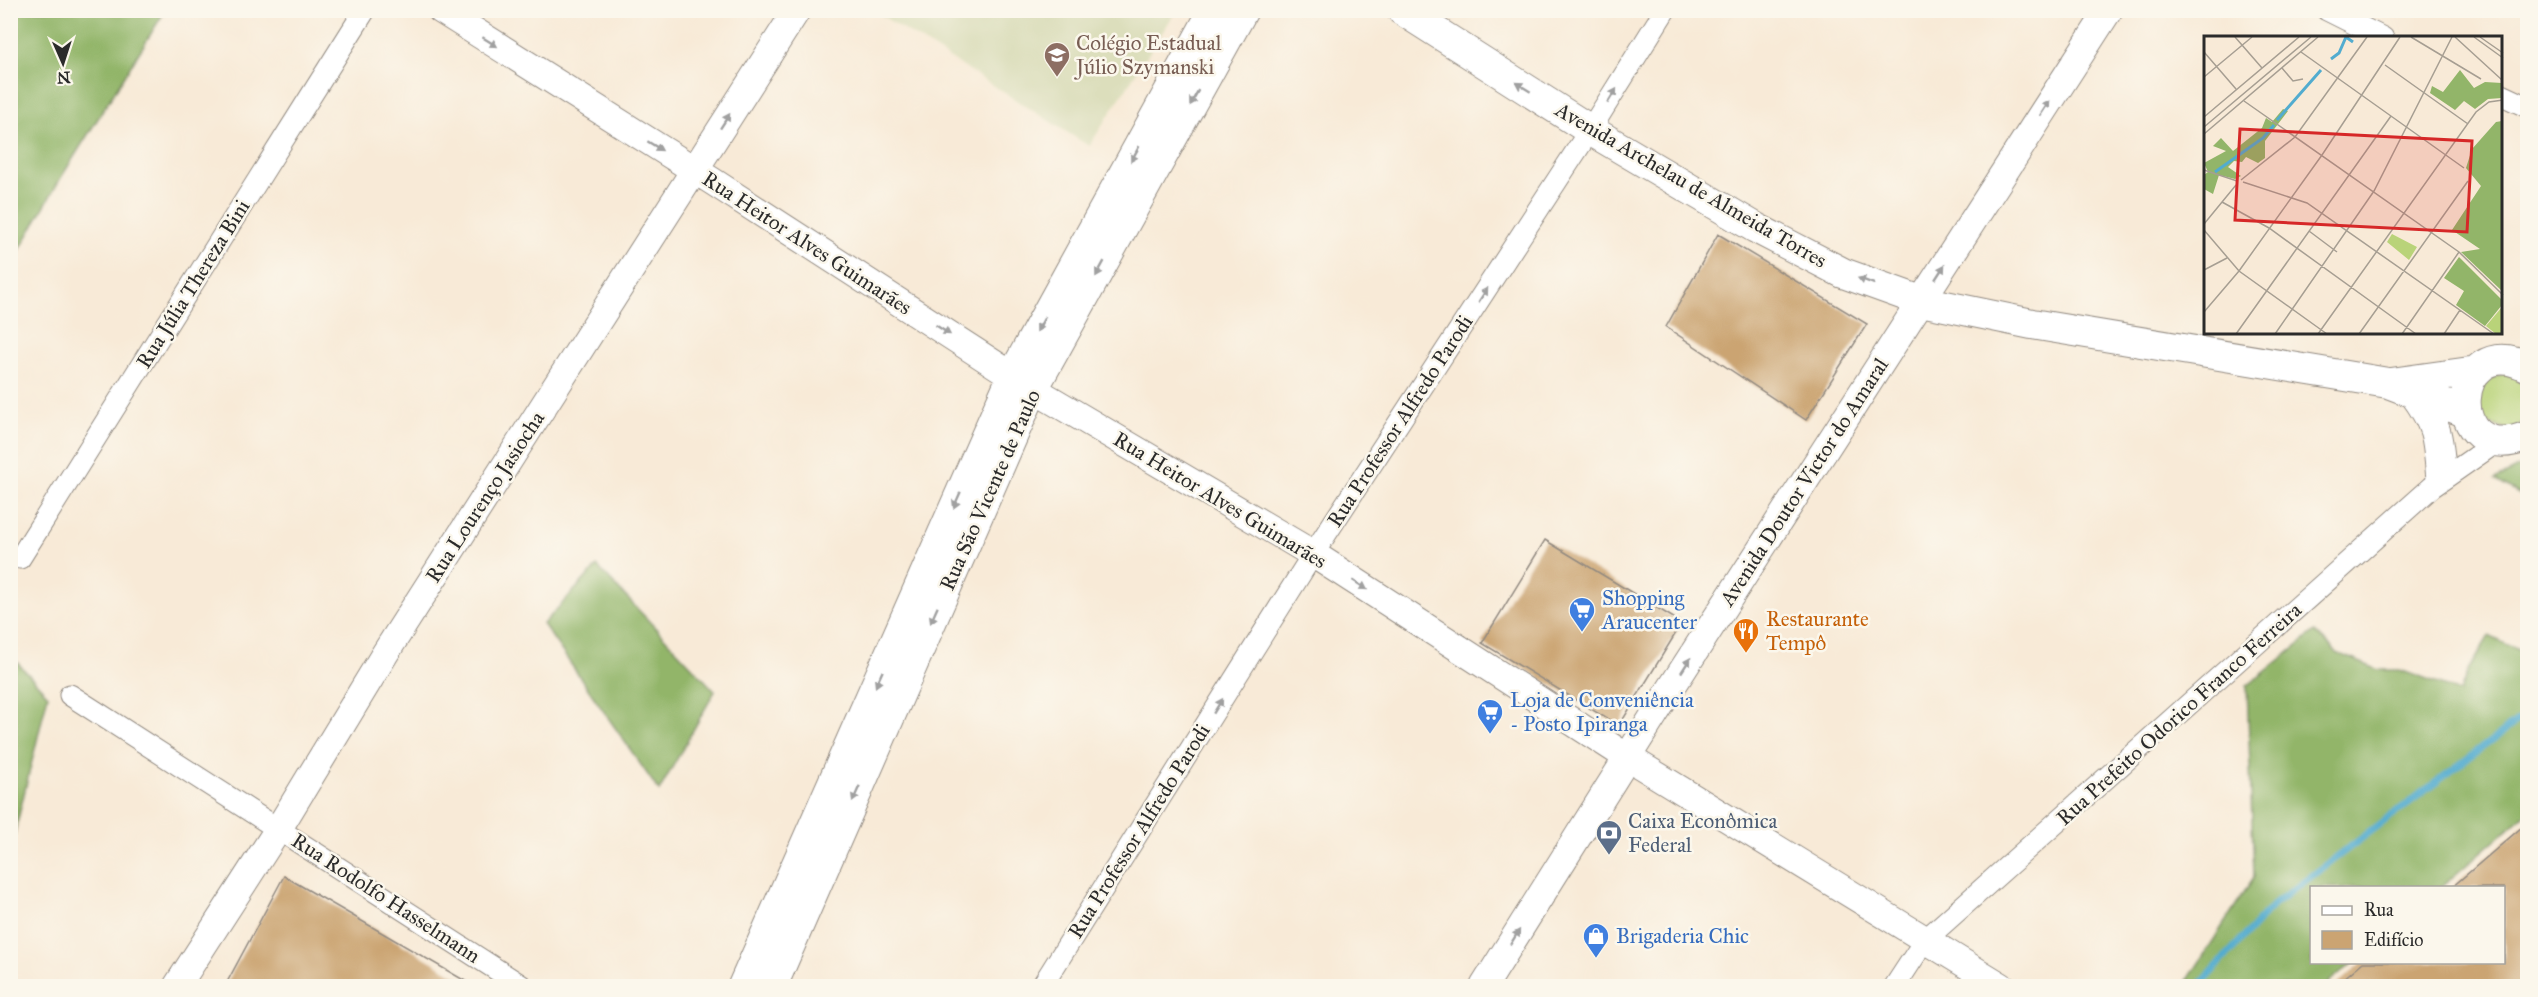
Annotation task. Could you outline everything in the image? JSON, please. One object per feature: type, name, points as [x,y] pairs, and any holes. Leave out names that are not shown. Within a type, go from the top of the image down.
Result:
[{"type":"main road","name":"Rua São Vicente de Paulo","points":[[743,987],[1023,382],[1214,10]]},
{"type":"main road","name":"Rua São Vicente de Paulo","points":[[772,987],[1023,382],[1243,10]]},
{"type":"main road","name":"Avenida Archelau de Almeida Torres","points":[[1402,10],[1590,130],[1756,228],[1843,273],[1921,301],[2032,324],[2401,388],[2480,428]]},
{"type":"main road","name":"Avenida Archelau de Almeida Torres","points":[[2401,388],[2477,371],[2490,363],[2504,360],[2524,362]]},
{"type":"main road","points":[[2477,371],[2468,383],[2464,397],[2480,428],[2513,441],[2528,436]]},
{"type":"main road","points":[[2401,388],[2431,416],[2438,440],[2437,480]]},
{"type":"street","name":"Rua Júlia Thereza Bini","points":[[20,558],[365,10]]},
{"type":"street","name":"Rua Heitor Alves Guimarães","points":[[441,10],[1023,382],[1313,554],[1627,757],[2001,987]]},
{"type":"street","name":"Rua Lourenço Jasiocha","points":[[177,987],[279,828],[386,652],[797,10]]},
{"type":"street","name":"Rua Professor Alfredo Parodi","points":[[1041,987],[1313,554],[1590,130],[1665,10]]},
{"type":"street","name":"Avenida Doutor Victor do Amaral","points":[[1484,987],[1627,757],[2109,10]]},
{"type":"street","points":[[2327,10],[2379,36]]},
{"type":"street","points":[[2502,95],[2528,107]]},
{"type":"street","name":"Rua Prefeito Odorico Franco Ferreira","points":[[1895,987],[1926,940],[2437,480],[2480,428]]},
{"type":"street","name":"Rua Rodolfo Hasselmann","points":[[70,695],[522,987]]},
{"type":"shaded area","name":"Colégio Estadual Júlio Szymanski","points":[[1176,10],[1089,146],[874,11]]},
{"type":"green space","points":[[11,10],[165,11],[59,181],[11,265]]},
{"type":"green space","points":[[2504,373],[2523,380],[2527,385],[2527,419],[2513,431],[2480,421],[2477,389],[2484,381]]},
{"type":"green space","points":[[2527,463],[2527,499],[2495,480]]},
{"type":"green space","points":[[597,566],[715,691],[659,791],[543,624]]},
{"type":"green space","points":[[2315,632],[2337,653],[2379,670],[2400,670],[2460,692],[2468,670],[2489,636],[2527,654],[2527,813],[2442,886],[2310,886],[2310,964],[2352,964],[2325,986],[2184,986],[2254,877],[2247,686]]},
{"type":"green space","points":[[11,656],[48,695],[11,848]]},
{"type":"building","points":[[1718,234],[1867,324],[1806,420],[1666,327]]},
{"type":"building","name":"Shopping Araucenter","points":[[1545,540],[1682,623],[1619,726],[1482,643]]},
{"type":"building","points":[[2528,822],[2528,986],[2335,986],[2361,964],[2505,964],[2505,886],[2453,886]]},
{"type":"building","points":[[284,876],[474,986],[225,986]]},
{"type":"waterway","points":[[2199,986],[2273,905],[2528,713]]},
{"type":"place","name":"Colégio Estadual Júlio Szymanski","points":[[1057,78]]},
{"type":"place","name":"Shopping Araucenter","points":[[1582,633]]},
{"type":"place","name":"Restaurante Tempô","points":[[1746,654]]},
{"type":"place","name":"Loja de Conveniência - Posto Ipiranga","points":[[1490,735]]},
{"type":"place","name":"Caixa Econômica Federal","points":[[1609,856]]},
{"type":"place","name":"Brigaderia Chic","points":[[1596,959]]}]
